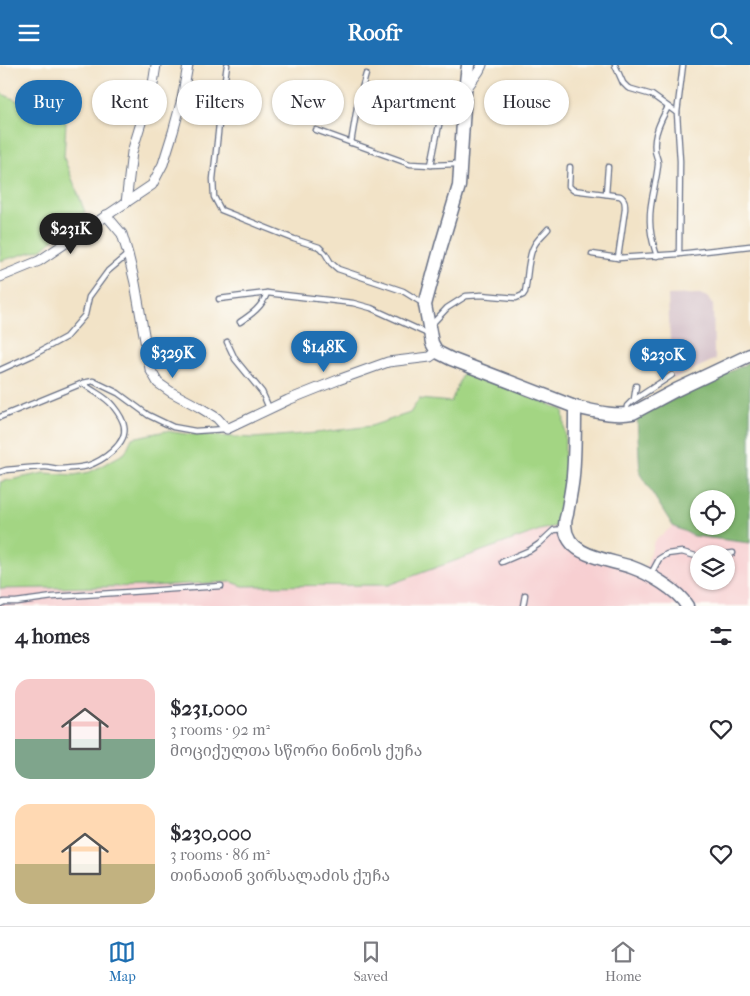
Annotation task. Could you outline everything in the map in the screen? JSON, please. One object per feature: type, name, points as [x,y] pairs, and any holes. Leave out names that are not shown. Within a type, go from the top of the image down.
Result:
[{"type":"street","points":[[126,203],[132,152],[156,65]]},
{"type":"street","points":[[0,277],[39,261],[152,185],[163,164],[173,133],[188,65]]},
{"type":"street","points":[[466,80],[468,65]]},
{"type":"street","points":[[473,80],[482,65]]},
{"type":"street","points":[[463,125],[459,185],[425,305],[432,343],[437,352],[575,407],[626,414],[633,413],[676,390],[750,355]]},
{"type":"street","points":[[106,215],[122,234],[128,254],[150,369],[158,383],[217,417],[227,429],[288,400],[358,372],[388,362],[430,357],[437,352]]},
{"type":"street","points":[[575,407],[573,476],[565,525],[569,540],[585,553],[650,575],[676,594],[687,606]]},
{"type":"lane","points":[[227,65],[214,179],[214,197],[221,210],[319,247],[338,269],[403,291],[425,305]]},
{"type":"lane","points":[[615,65],[623,83],[628,88],[652,95],[677,113]]},
{"type":"lane","points":[[679,255],[680,161],[677,113],[683,65]]},
{"type":"lane","points":[[351,143],[357,107],[366,74]]},
{"type":"lane","points":[[657,256],[651,240],[650,228],[651,202],[658,163],[654,148],[658,127],[668,107]]},
{"type":"lane","points":[[431,165],[439,125]]},
{"type":"lane","points":[[316,130],[410,164],[461,164]]},
{"type":"lane","points":[[570,167],[569,185],[573,190],[624,198],[618,258]]},
{"type":"lane","points":[[606,194],[608,167]]},
{"type":"lane","points":[[219,299],[267,293],[354,303],[430,331],[447,308],[466,296],[516,297],[523,295],[527,284],[529,260],[533,248],[548,229]]},
{"type":"lane","points":[[592,254],[618,258],[679,255],[750,246]]},
{"type":"lane","points":[[0,370],[66,337],[85,315],[90,297],[108,271],[128,254]]},
{"type":"lane","points":[[240,322],[260,307],[267,293]]},
{"type":"lane","points":[[226,342],[235,359],[262,392],[270,409]]},
{"type":"lane","points":[[626,414],[627,406],[634,399],[672,375]]},
{"type":"lane","points":[[0,417],[83,383],[93,381],[118,393],[148,415],[172,427],[195,431],[227,429]]},
{"type":"lane","points":[[0,472],[45,467],[60,469],[88,465],[104,457],[118,446],[125,428],[113,405],[100,393],[88,388],[83,383]]},
{"type":"lane","points":[[634,399],[636,386]]},
{"type":"lane","points":[[502,562],[530,550],[554,530],[566,529]]},
{"type":"lane","points":[[650,575],[659,559],[667,554],[682,552],[690,554]]},
{"type":"lane","points":[[0,604],[53,597],[221,586]]},
{"type":"lane","points":[[523,606],[525,595]]},
{"type":"shaded area","points":[[700,294],[707,297],[713,305],[714,352],[716,359],[673,379],[668,295]]},
{"type":"shaded area","points":[[557,526],[566,545],[650,579],[679,602],[681,606],[0,606],[0,589],[232,582],[243,586],[388,585],[540,530]]},
{"type":"shaded area","points":[[673,526],[694,536],[750,543],[750,606],[692,606],[646,568],[654,541]]},
{"type":"green space","points":[[0,93],[15,100],[15,125],[66,125],[64,158],[85,212],[42,249],[0,261]]},
{"type":"green space","points":[[750,362],[750,543],[692,535],[735,535],[735,490],[690,490],[690,534],[673,526],[640,474],[637,417]]},
{"type":"green space","points":[[464,370],[563,410],[565,436],[564,491],[557,526],[540,530],[388,585],[243,586],[232,582],[0,589],[0,482],[44,473],[74,475],[90,472],[125,453],[132,438],[166,431],[253,438],[371,426],[410,413],[419,399],[451,402]]}]
